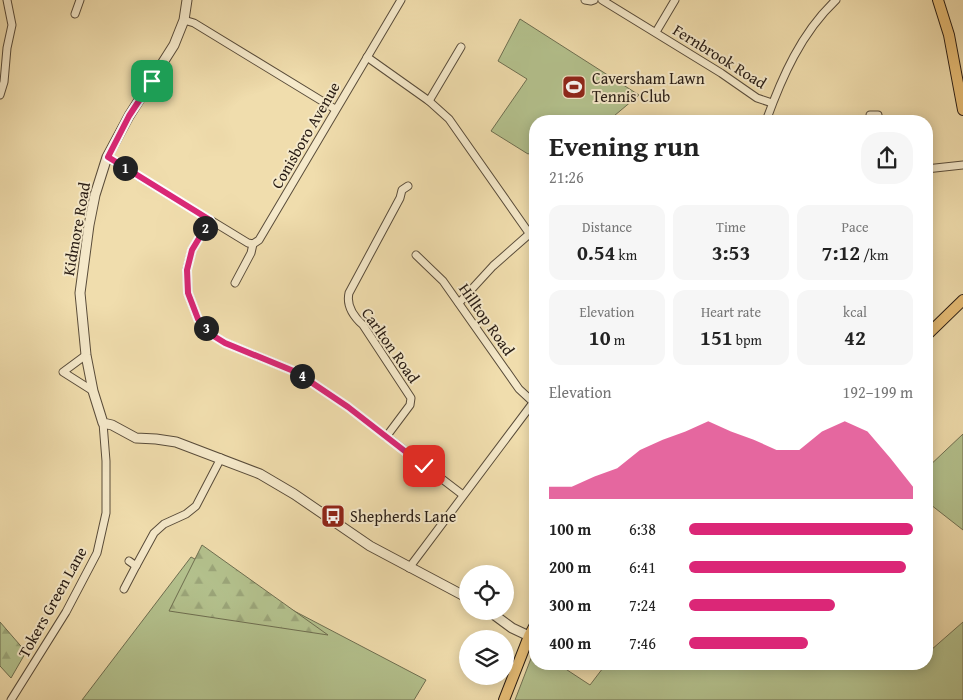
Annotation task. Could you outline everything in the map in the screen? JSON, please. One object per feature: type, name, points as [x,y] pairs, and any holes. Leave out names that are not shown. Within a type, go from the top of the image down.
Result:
[{"type":"main road","points":[[938,0],[960,67],[963,110]]},
{"type":"main road","points":[[933,329],[963,300]]},
{"type":"main road","points":[[504,700],[529,636]]},
{"type":"street","points":[[0,95],[4,82],[7,48],[12,25],[7,0]]},
{"type":"street","points":[[75,14],[80,0]]},
{"type":"street","name":"Kidmore Road","points":[[103,423],[93,391],[86,355],[80,292],[95,195],[108,157],[129,116],[174,45],[184,20],[187,0]]},
{"type":"street","name":"Conisboro Avenue","points":[[234,283],[252,253],[253,244],[260,240],[335,109],[401,0]]},
{"type":"street","points":[[585,0],[594,0]]},
{"type":"street","name":"Fernbrook Road","points":[[602,0],[656,32],[757,98],[772,103]]},
{"type":"street","points":[[656,32],[675,0]]},
{"type":"street","points":[[768,115],[784,75],[801,42],[823,12],[836,0]]},
{"type":"street","points":[[184,20],[194,23],[335,109]]},
{"type":"street","points":[[430,101],[462,47]]},
{"type":"street","points":[[367,57],[430,101],[446,116],[529,227]]},
{"type":"street","points":[[108,157],[248,243],[253,244]]},
{"type":"street","points":[[933,168],[963,165]]},
{"type":"street","name":"Carlton Road","points":[[386,437],[410,405],[411,398],[363,325],[353,316],[347,300],[400,198],[402,190],[408,186]]},
{"type":"street","points":[[210,220],[192,250],[187,270],[188,293],[198,319],[212,335],[225,343],[296,372],[348,407],[463,495]]},
{"type":"street","points":[[459,303],[492,266],[529,234]]},
{"type":"street","name":"Hilltop Road","points":[[416,255],[443,281],[520,389],[529,397]]},
{"type":"street","points":[[86,355],[63,372],[93,391]]},
{"type":"street","points":[[409,568],[529,408]]},
{"type":"street","points":[[103,423],[112,425],[136,438],[156,438],[176,442],[260,474],[370,546],[459,593]]},
{"type":"street","name":"Tokers Green Lane","points":[[11,700],[20,689],[66,612],[97,553],[106,513],[106,461],[103,423]]},
{"type":"street","points":[[124,589],[154,533],[164,524],[186,514],[196,506],[221,458]]},
{"type":"street","points":[[129,561],[136,566]]},
{"type":"street","points":[[502,620],[512,628],[529,636]]},
{"type":"green space","name":"Caversham Lawn Tennis Club","points":[[520,19],[639,95],[615,115],[529,115],[528,154],[491,131],[527,79],[498,61]]},
{"type":"green space","points":[[963,434],[963,530],[933,506],[933,462]]},
{"type":"green space","points":[[202,545],[328,635],[169,611]]},
{"type":"green space","points":[[191,557],[426,680],[414,700],[82,700]]},
{"type":"green space","points":[[0,622],[26,652],[11,678],[0,666]]},
{"type":"green space","points":[[963,622],[963,700],[515,700],[529,664],[529,670],[567,670],[590,685],[601,670],[933,670],[933,648]]},
{"type":"place","name":"Caversham Lawn Tennis Club","points":[[574,87]]},
{"type":"place","name":"Shepherds Lane","points":[[333,516]]},
{"type":"route","points":[[152,81],[129,116],[108,157],[210,220],[192,250],[187,270],[188,293],[198,319],[212,335],[225,343],[296,372],[348,407],[424,466]]}]
